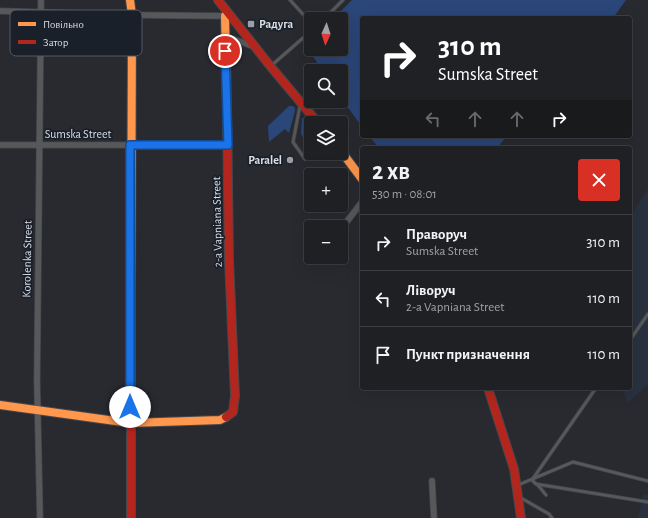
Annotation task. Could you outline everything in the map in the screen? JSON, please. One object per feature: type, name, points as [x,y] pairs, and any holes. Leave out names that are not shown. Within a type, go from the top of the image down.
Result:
[{"type":"street","points":[[130,0],[131,10]]},
{"type":"street","points":[[218,0],[228,16],[256,47],[313,116]]},
{"type":"street","points":[[0,11],[10,11]]},
{"type":"street","points":[[142,15],[228,16]]},
{"type":"street","name":"2-a Vapniana Street","points":[[130,423],[220,420],[233,412],[235,396],[229,260],[225,36],[228,16]]},
{"type":"street","points":[[225,36],[256,47]]},
{"type":"street","name":"Korolenka Street","points":[[40,56],[37,410],[40,518]]},
{"type":"street","points":[[131,56],[130,145],[131,518]]},
{"type":"street","name":"Sumska Street","points":[[0,145],[228,145]]},
{"type":"street","points":[[348,160],[360,176]]},
{"type":"street","points":[[348,220],[360,205]]},
{"type":"street","points":[[489,390],[514,469],[518,485],[521,518]]},
{"type":"street","points":[[0,405],[130,423]]},
{"type":"street","points":[[432,481],[434,518]]},
{"type":"lane","points":[[290,0],[304,15]]},
{"type":"lane","points":[[331,12],[343,0]]},
{"type":"lane","points":[[271,67],[304,37]]},
{"type":"lane","points":[[302,102],[293,142],[304,158]]},
{"type":"lane","points":[[632,337],[648,314]]},
{"type":"lane","points":[[532,480],[595,390]]},
{"type":"lane","points":[[518,485],[573,462],[648,482]]},
{"type":"lane","points":[[532,480],[546,495]]},
{"type":"lane","points":[[536,484],[648,502]]},
{"type":"lane","points":[[519,496],[549,514],[552,518]]},
{"type":"shaded area","points":[[352,0],[626,0],[614,16],[360,16],[360,124],[348,108],[348,64],[318,64],[313,56],[348,56],[348,12],[340,12]]},
{"type":"shaded area","points":[[289,106],[293,106],[295,111],[289,133],[285,129],[269,142],[268,126]]},
{"type":"shaded area","points":[[302,118],[304,118],[304,138],[301,134]]},
{"type":"shaded area","points":[[371,138],[505,138],[499,146],[377,146]]},
{"type":"shaded area","points":[[648,189],[648,384],[628,403],[623,390],[632,390],[632,214]]},
{"type":"shaded area","points":[[643,494],[648,495],[648,518],[638,518]]},
{"type":"traffic: slow","points":[[130,0],[131,10]]},
{"type":"traffic: slow","points":[[225,16],[227,108]]},
{"type":"traffic: slow","points":[[131,292],[132,56]]},
{"type":"traffic: slow","points":[[348,160],[360,176]]},
{"type":"traffic: slow","points":[[0,405],[130,423],[220,420],[226,417]]},
{"type":"traffic: jam","points":[[218,0],[312,116]]},
{"type":"traffic: jam","points":[[226,417],[233,412],[235,396],[229,260],[227,108]]},
{"type":"traffic: jam","points":[[131,292],[131,518]]},
{"type":"traffic: jam","points":[[489,390],[514,469],[521,518]]},
{"type":"place","name":"Радуга","points":[[251,24]]},
{"type":"place","name":"Paralel","points":[[290,160]]},
{"type":"route","points":[[130,407],[130,145],[228,145],[225,51]]}]
